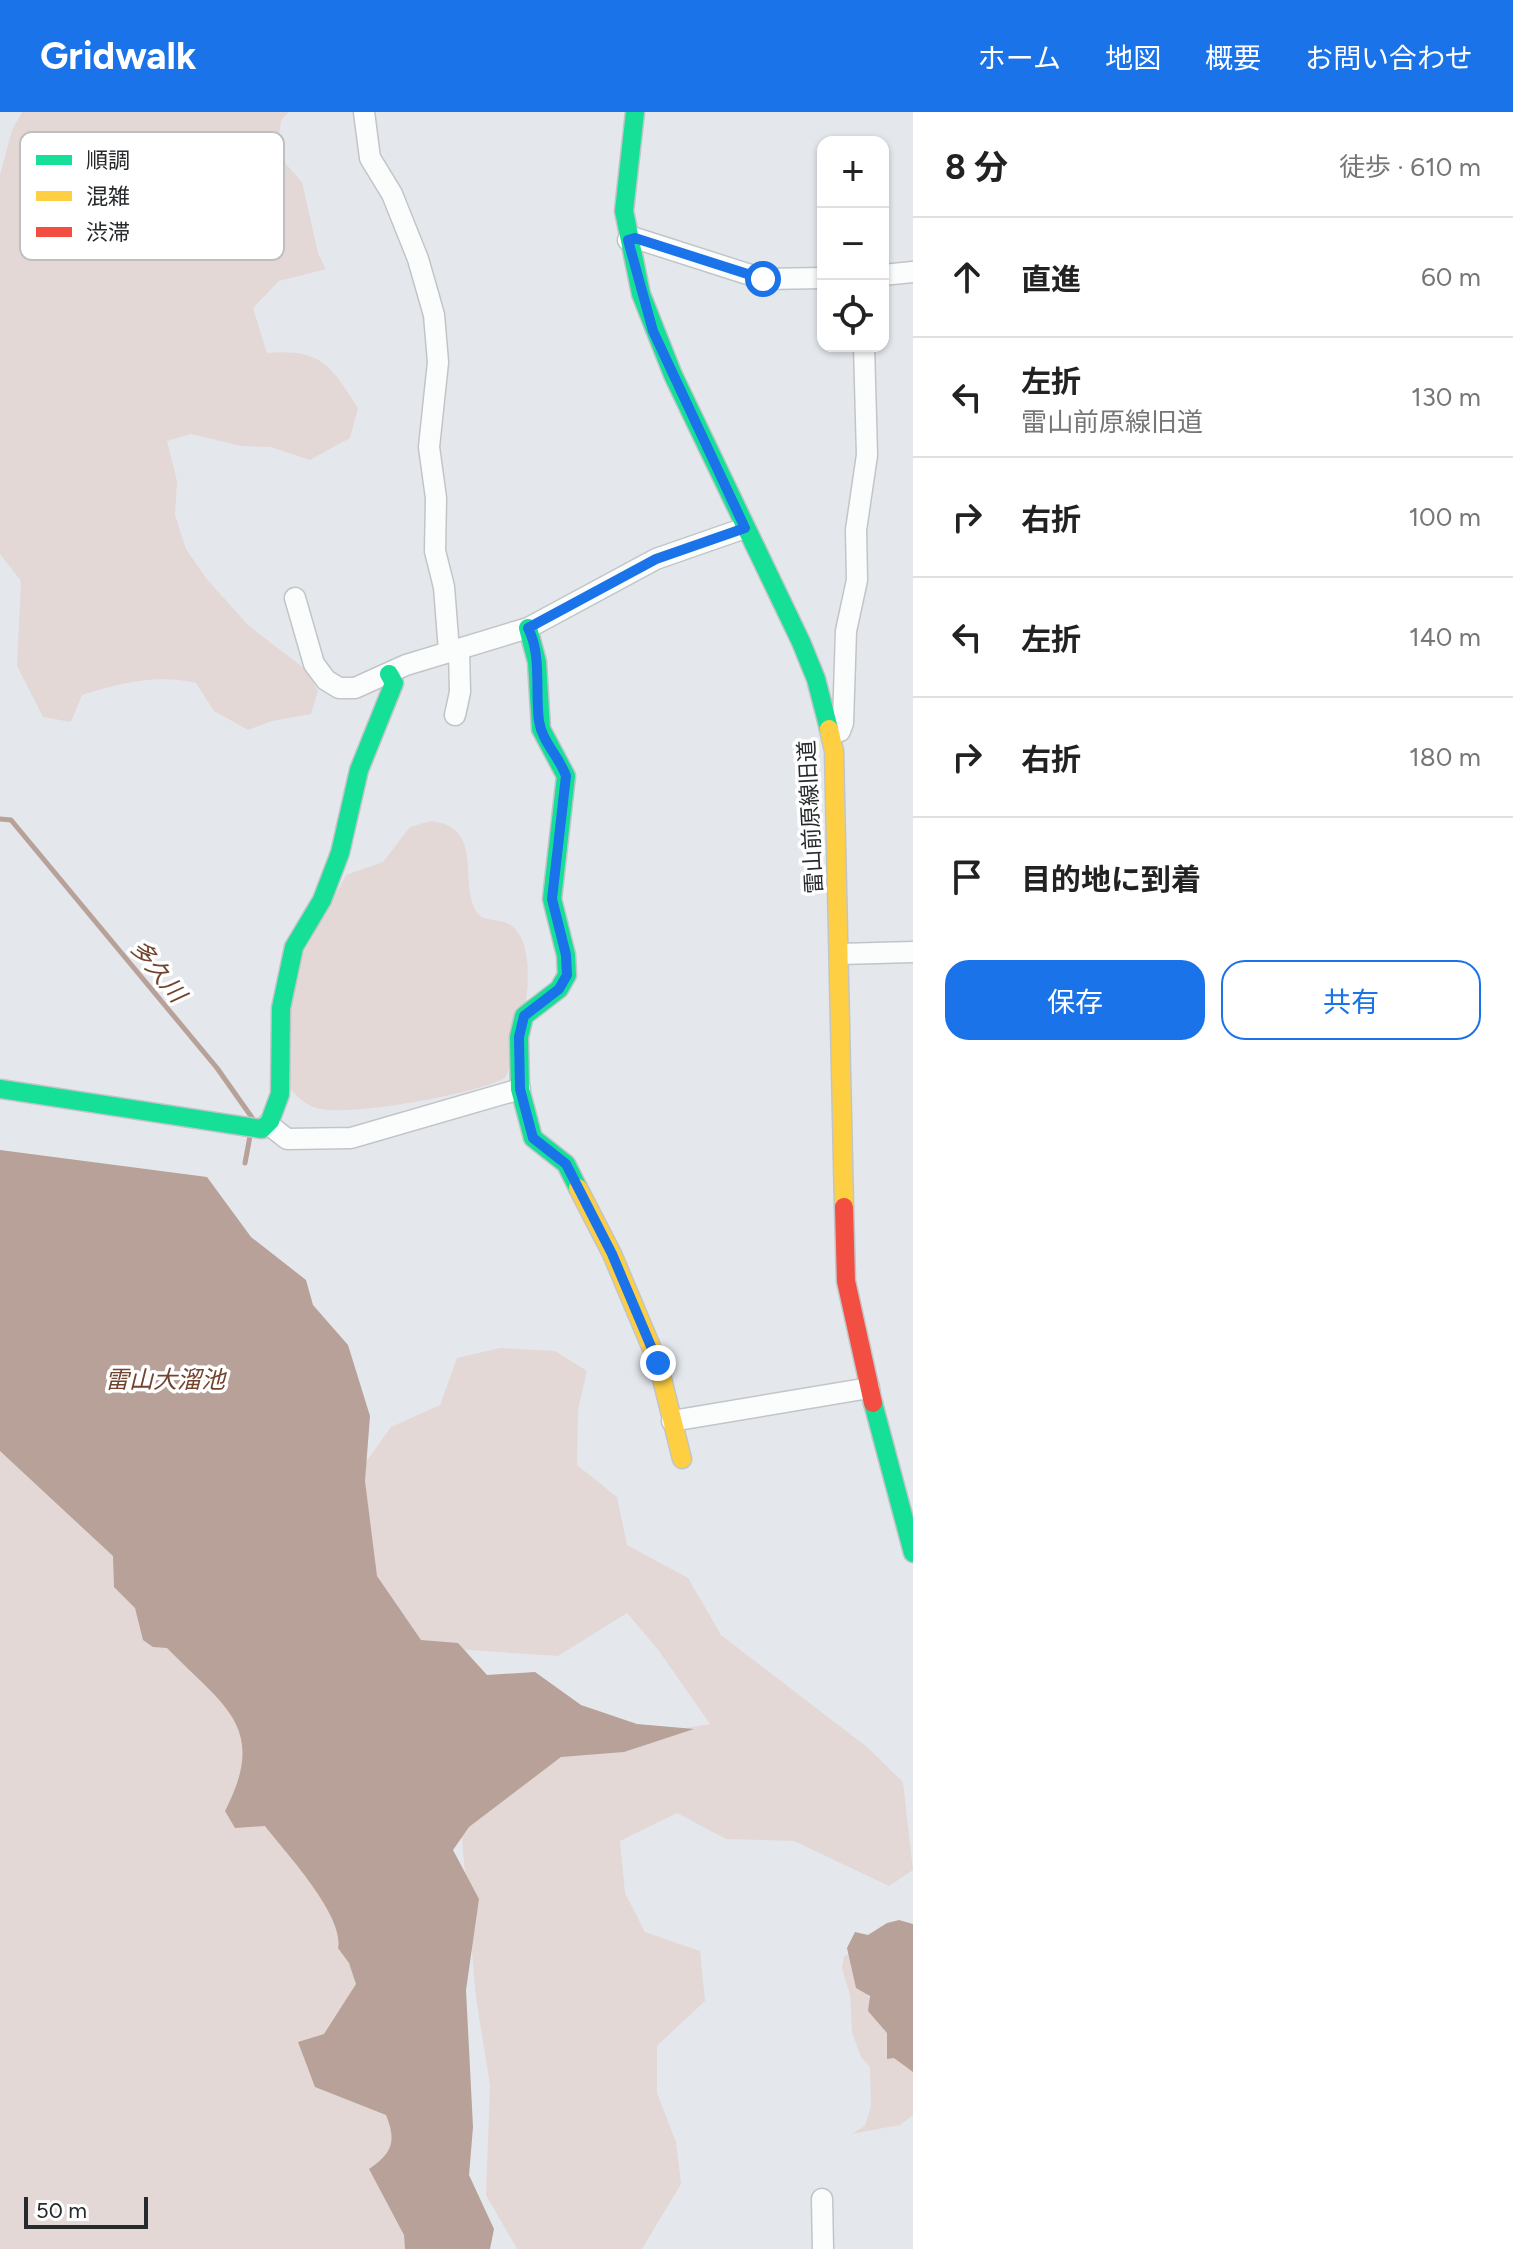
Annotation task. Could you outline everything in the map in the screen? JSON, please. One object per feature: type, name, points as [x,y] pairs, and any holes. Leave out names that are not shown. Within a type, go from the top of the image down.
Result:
[{"type":"street","points":[[364,112],[370,158],[392,194],[418,259],[434,315],[438,362],[429,447],[436,498],[435,551],[444,587],[460,692],[455,715]]},
{"type":"street","name":"雷山前原線旧道","points":[[635,112],[624,186],[628,240],[653,331],[805,650],[831,732],[837,776],[843,1256],[848,1306],[913,1553]]},
{"type":"street","points":[[628,240],[635,238],[763,279],[817,278]]},
{"type":"street","points":[[889,274],[913,272]]},
{"type":"street","points":[[831,732],[840,731],[843,723],[846,631],[857,580],[856,530],[867,455],[864,352]]},
{"type":"street","points":[[295,598],[314,664],[326,680],[339,688],[355,688],[454,650],[528,628],[656,559],[745,528]]},
{"type":"street","points":[[528,628],[536,663],[539,722],[543,737],[561,761],[566,776],[552,899],[566,955],[567,975],[559,989],[524,1016],[519,1037],[520,1089],[533,1138],[566,1164],[612,1254],[658,1363],[682,1459]]},
{"type":"street","points":[[258,1126],[280,1094],[281,1008],[294,947],[322,900],[340,853],[359,770],[394,683],[389,674]]},
{"type":"street","points":[[840,954],[913,952]]},
{"type":"street","points":[[0,1089],[258,1126],[287,1139],[351,1138],[520,1089]]},
{"type":"street","points":[[672,1421],[869,1388]]},
{"type":"street","points":[[822,2199],[823,2249]]},
{"type":"shaded area","points":[[22,112],[289,112],[281,120],[280,132],[20,132],[20,260],[284,260],[284,162],[302,182],[318,253],[326,269],[279,281],[253,308],[267,353],[286,352],[313,357],[340,381],[358,408],[350,438],[310,460],[271,447],[241,446],[191,434],[167,441],[177,481],[175,515],[186,549],[206,578],[248,625],[305,669],[318,691],[311,714],[272,721],[248,730],[214,711],[196,683],[167,679],[125,684],[82,695],[71,722],[43,717],[17,666],[21,581],[0,554],[0,175],[12,130]]},
{"type":"shaded area","points":[[430,821],[447,825],[464,842],[471,896],[478,914],[486,919],[507,923],[522,939],[527,956],[526,1000],[511,1064],[505,1078],[442,1097],[359,1109],[311,1106],[290,1089],[279,998],[346,875],[383,862],[410,827]]},
{"type":"shaded area","points":[[500,1348],[555,1351],[587,1371],[578,1410],[577,1465],[617,1497],[627,1545],[688,1578],[721,1635],[867,1747],[903,1782],[913,1870],[889,1886],[794,1841],[726,1839],[677,1813],[620,1841],[625,1893],[645,1932],[700,1951],[705,2001],[657,2046],[657,2093],[676,2142],[681,2184],[642,2249],[517,2249],[486,2195],[490,2085],[476,1998],[461,1827],[560,1749],[710,1724],[659,1651],[627,1613],[558,1656],[409,1646],[370,1589],[350,1484],[391,1427],[440,1405],[457,1358]]},
{"type":"shaded area","points":[[0,1440],[96,1521],[242,1709],[269,1815],[338,1905],[391,2102],[411,2249],[0,2249]]},
{"type":"shaded area","points":[[852,1953],[861,1985],[913,2064],[913,2115],[900,2125],[851,2134],[865,2126],[871,2106],[870,2067],[861,2057],[852,2032],[850,1995],[842,1968],[844,1956]]},
{"type":"water","name":"雷山大溜池","points":[[0,1150],[207,1177],[251,1237],[306,1280],[313,1305],[348,1345],[370,1416],[365,1481],[377,1576],[421,1640],[458,1643],[487,1675],[535,1672],[581,1705],[637,1724],[694,1729],[624,1752],[561,1757],[469,1827],[453,1850],[479,1899],[466,1990],[473,2127],[469,2175],[494,2229],[490,2249],[405,2249],[404,2235],[369,2169],[383,2158],[392,2140],[386,2115],[315,2087],[298,2042],[324,2034],[356,1984],[349,1963],[338,1948],[338,1935],[332,1919],[299,1868],[265,1826],[235,1828],[225,1811],[237,1782],[242,1758],[241,1737],[234,1719],[167,1648],[153,1647],[143,1640],[135,1608],[114,1587],[113,1556],[0,1451]]},
{"type":"water","points":[[899,1920],[913,1924],[913,2072],[894,2058],[887,2059],[887,2033],[868,2011],[870,1996],[856,1988],[847,1948],[855,1932],[868,1935],[887,1923]]},
{"type":"waterway","name":"多久川","points":[[0,819],[11,820],[217,1068],[253,1119]]},
{"type":"waterway","name":"多久川","points":[[245,1163],[250,1136]]},
{"type":"traffic: fast","points":[[635,112],[624,211],[641,294],[673,375],[801,642],[816,679],[829,729]]},
{"type":"traffic: fast","points":[[528,628],[537,662],[541,729],[566,776],[552,899],[566,955],[567,975],[559,989],[524,1016],[519,1037],[520,1089],[533,1138],[566,1164],[578,1188]]},
{"type":"traffic: fast","points":[[0,1089],[262,1129],[270,1121],[280,1094],[281,1008],[294,947],[322,900],[340,853],[359,770],[394,683],[389,674]]},
{"type":"traffic: fast","points":[[873,1403],[913,1553]]},
{"type":"traffic: slow","points":[[829,729],[834,751],[844,1207]]},
{"type":"traffic: slow","points":[[578,1188],[612,1254],[658,1363],[682,1459]]},
{"type":"traffic: jam","points":[[844,1207],[846,1281],[873,1403]]},
{"type":"route","points":[[658,1363],[612,1254],[566,1164],[533,1138],[520,1089],[519,1037],[524,1016],[559,989],[567,975],[566,955],[552,899],[566,776],[561,761],[543,737],[539,722],[536,663],[528,628],[656,559],[691,544],[745,528],[653,331],[628,240],[635,238],[763,279]]}]
